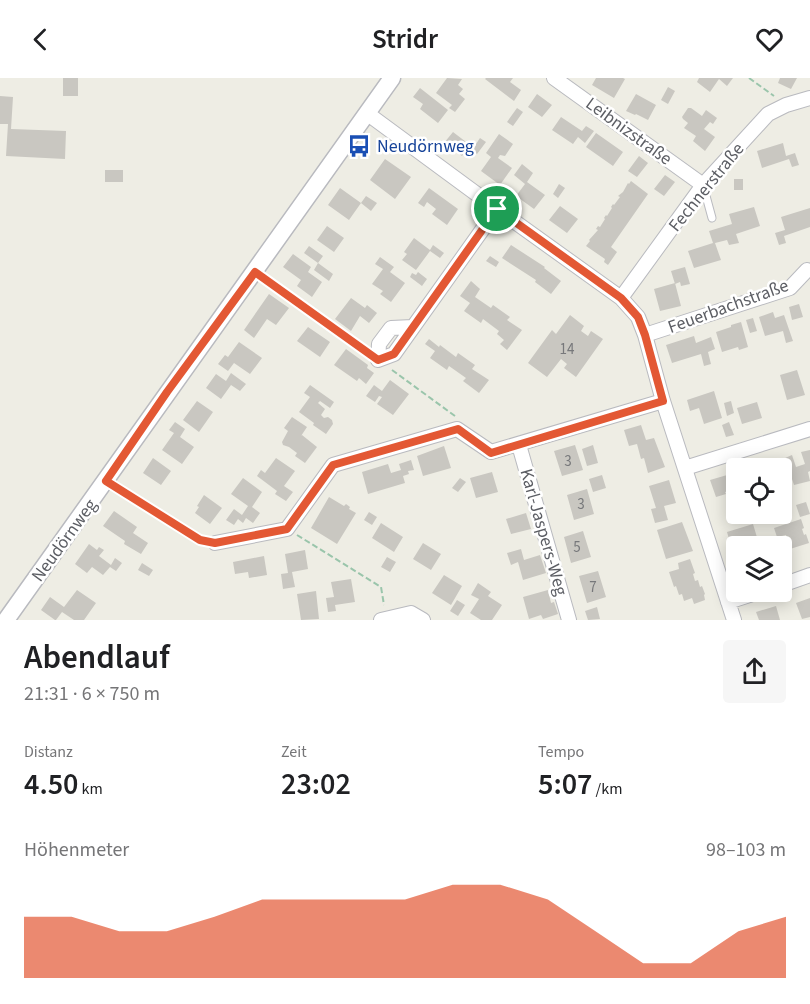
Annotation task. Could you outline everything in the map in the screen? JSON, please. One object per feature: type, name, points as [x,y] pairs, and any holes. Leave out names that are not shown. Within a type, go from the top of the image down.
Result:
[{"type":"street","name":"Neudörnweg","points":[[6,620],[393,78]]},
{"type":"street","name":"Leibnizstraße","points":[[554,78],[703,185]]},
{"type":"street","name":"Fechnerstraße","points":[[621,298],[703,185],[768,114],[786,105],[810,98]]},
{"type":"street","name":"Feuerbachstraße","points":[[368,114],[621,298],[638,317],[726,596]]},
{"type":"street","points":[[378,360],[394,354],[497,209]]},
{"type":"street","name":"Feuerbachstraße","points":[[645,335],[790,288],[807,270]]},
{"type":"street","points":[[215,543],[287,529],[333,465],[458,429],[491,453],[663,401]]},
{"type":"street","points":[[685,468],[810,429]]},
{"type":"street","name":"Karl-Jaspers-Weg","points":[[519,445],[569,620]]},
{"type":"street","points":[[792,581],[810,575]]},
{"type":"street","name":"Feuerbachstraße","points":[[728,602],[734,620]]},
{"type":"street","points":[[383,619],[403,618],[411,614],[423,620]]},
{"type":"lane","points":[[703,185],[712,218]]},
{"type":"path","points":[[749,78],[786,105]]},
{"type":"path","points":[[255,272],[458,418],[458,429]]},
{"type":"path","points":[[106,481],[200,540],[215,543]]},
{"type":"path","points":[[287,529],[381,587],[383,619]]},
{"type":"building","points":[[63,78],[78,78],[78,96],[63,96]]},
{"type":"building","points":[[447,78],[462,79],[458,85],[463,89],[459,94],[465,99],[455,112],[449,108],[452,105],[436,93]]},
{"type":"building","points":[[486,78],[513,78],[510,82],[521,90],[514,101]]},
{"type":"building","points":[[596,78],[625,79],[614,98],[592,85]]},
{"type":"building","points":[[699,78],[733,78],[727,86],[719,79],[710,92],[697,82]]},
{"type":"building","points":[[780,78],[797,78],[791,89],[778,83]]},
{"type":"building","points":[[668,87],[675,91],[668,104],[661,100]]},
{"type":"building","points":[[420,88],[448,110],[438,123],[420,109],[423,104],[413,97]]},
{"type":"building","points":[[537,94],[552,105],[542,117],[528,107]]},
{"type":"building","points":[[636,94],[656,105],[648,120],[626,111]]},
{"type":"building","points":[[0,96],[13,97],[11,129],[66,131],[65,159],[6,156],[8,124],[0,124]]},
{"type":"building","points":[[517,108],[523,112],[513,126],[507,122]]},
{"type":"building","points":[[688,108],[702,116],[706,110],[717,118],[713,124],[710,122],[704,129],[715,137],[705,151],[693,141],[696,136],[684,128],[688,123],[682,117]]},
{"type":"building","points":[[561,117],[582,131],[586,126],[594,131],[585,143],[578,137],[573,144],[552,130]]},
{"type":"building","points":[[453,132],[470,145],[462,156],[444,143]]},
{"type":"building","points":[[596,133],[623,152],[613,166],[586,147]]},
{"type":"building","points":[[499,134],[513,144],[505,156],[500,155],[498,158],[512,168],[500,185],[481,171],[491,157],[486,153]]},
{"type":"building","points":[[480,138],[486,142],[477,154],[472,150]]},
{"type":"building","points":[[783,143],[786,156],[795,153],[799,165],[792,167],[789,159],[762,168],[757,151]]},
{"type":"building","points":[[639,156],[648,163],[637,177],[628,171]]},
{"type":"building","points":[[385,159],[411,177],[395,199],[370,180]]},
{"type":"building","points":[[522,164],[533,173],[527,182],[545,195],[534,209],[516,196],[525,184],[514,175]]},
{"type":"building","points":[[105,170],[123,170],[123,182],[105,182]]},
{"type":"building","points":[[665,175],[675,182],[664,196],[654,189]]},
{"type":"building","points":[[734,179],[743,179],[743,190],[734,190]]},
{"type":"building","points":[[631,181],[648,194],[611,247],[617,252],[608,265],[604,262],[605,259],[586,246],[620,197],[618,196]]},
{"type":"building","points":[[559,184],[565,188],[558,198],[553,194]]},
{"type":"building","points":[[340,188],[361,203],[349,220],[328,205]]},
{"type":"building","points":[[429,188],[458,209],[447,225],[432,214],[436,209],[427,202],[424,207],[418,203]]},
{"type":"building","points":[[366,196],[377,203],[371,211],[361,203]]},
{"type":"building","points":[[560,206],[578,219],[567,233],[549,220]]},
{"type":"building","points":[[754,207],[760,226],[736,234],[739,243],[729,245],[727,240],[715,243],[721,260],[694,268],[688,251],[713,243],[709,231],[732,224],[729,214]]},
{"type":"building","points":[[810,208],[810,227],[784,236],[786,243],[779,245],[775,233],[785,230],[781,217]]},
{"type":"building","points":[[327,226],[344,238],[334,252],[317,240]]},
{"type":"building","points":[[414,238],[430,250],[433,245],[444,253],[440,258],[430,251],[416,270],[402,260],[407,254],[404,252]]},
{"type":"building","points":[[511,245],[545,267],[561,281],[551,294],[535,282],[536,280],[502,258]]},
{"type":"building","points":[[309,246],[323,256],[318,263],[304,253]]},
{"type":"building","points":[[293,254],[311,267],[308,272],[322,282],[312,297],[297,286],[301,280],[283,267]]},
{"type":"building","points":[[490,256],[499,262],[496,267],[486,261]]},
{"type":"building","points":[[380,257],[394,267],[390,272],[405,283],[391,302],[380,294],[383,291],[372,284],[383,269],[375,264]]},
{"type":"building","points":[[318,263],[333,274],[329,281],[314,270]]},
{"type":"building","points":[[685,267],[690,284],[681,286],[680,282],[675,284],[671,271]]},
{"type":"building","points":[[418,272],[427,279],[422,286],[410,277],[412,273],[416,275]]},
{"type":"building","points":[[471,281],[480,289],[475,297],[491,308],[493,305],[510,317],[507,320],[522,330],[507,350],[500,344],[504,340],[497,334],[499,331],[483,319],[481,323],[464,311],[470,303],[460,296]]},
{"type":"building","points":[[675,283],[681,306],[660,311],[654,289]]},
{"type":"building","points":[[269,294],[289,308],[276,325],[267,319],[254,338],[244,330]]},
{"type":"building","points":[[351,298],[365,308],[367,305],[377,313],[369,323],[360,316],[351,331],[335,319]]},
{"type":"building","points":[[799,304],[803,317],[792,320],[789,307]]},
{"type":"building","points":[[773,312],[775,318],[784,315],[793,341],[786,343],[783,331],[765,336],[759,317]]},
{"type":"building","points":[[570,315],[584,326],[581,331],[588,336],[591,331],[603,339],[576,377],[564,368],[567,364],[561,359],[547,377],[528,363],[552,330],[556,334]]},
{"type":"building","points":[[753,318],[757,331],[750,333],[746,320]]},
{"type":"building","points":[[741,322],[748,347],[739,350],[738,347],[722,352],[716,332]]},
{"type":"building","points":[[308,327],[330,342],[320,357],[297,341]]},
{"type":"building","points":[[694,336],[696,343],[711,337],[715,349],[708,352],[711,364],[704,366],[701,354],[672,363],[666,345]]},
{"type":"building","points":[[429,339],[456,357],[458,353],[475,365],[472,369],[489,380],[479,393],[463,381],[466,378],[449,366],[447,370],[430,358],[435,351],[425,344]]},
{"type":"building","points":[[239,342],[262,358],[250,374],[234,363],[228,371],[218,364],[225,355],[228,357]]},
{"type":"building","points":[[346,349],[368,365],[367,368],[374,373],[366,384],[359,378],[357,381],[334,365]]},
{"type":"building","points":[[797,370],[805,395],[787,400],[780,375]]},
{"type":"building","points":[[231,373],[246,384],[240,391],[231,385],[221,399],[206,388],[216,374],[226,381]]},
{"type":"building","points":[[390,380],[409,394],[393,415],[377,404],[382,397],[379,396],[375,402],[366,396],[374,385],[382,391]]},
{"type":"building","points":[[310,385],[334,402],[330,408],[320,401],[318,403],[325,409],[321,415],[332,420],[333,424],[326,434],[299,412],[310,397],[304,393]]},
{"type":"building","points":[[714,391],[722,418],[704,424],[699,408],[690,411],[687,400]]},
{"type":"building","points":[[197,401],[213,412],[199,432],[183,420]]},
{"type":"building","points":[[731,401],[734,413],[727,416],[724,403]]},
{"type":"building","points":[[757,402],[762,418],[742,424],[737,408]]},
{"type":"building","points":[[292,417],[307,427],[301,436],[317,447],[305,463],[295,456],[297,453],[283,445],[282,442],[288,431],[284,428]]},
{"type":"building","points":[[175,422],[185,429],[180,437],[194,447],[182,464],[162,450],[174,433],[169,430]]},
{"type":"building","points":[[729,422],[734,435],[726,437],[722,425]]},
{"type":"building","points":[[641,425],[646,440],[654,438],[665,467],[648,473],[637,444],[629,446],[624,430]]},
{"type":"building","points":[[575,445],[583,470],[562,476],[554,451]]},
{"type":"building","points":[[593,445],[598,463],[587,466],[582,449]]},
{"type":"building","points":[[444,446],[451,468],[423,476],[417,456]]},
{"type":"building","points":[[810,450],[810,471],[808,472],[810,481],[794,485],[792,458],[785,458],[792,455],[796,467],[805,464],[801,452]]},
{"type":"building","points":[[153,458],[171,471],[161,485],[143,473]]},
{"type":"building","points":[[276,458],[295,471],[284,486],[293,492],[286,501],[275,494],[277,491],[257,476],[261,470],[265,473]]},
{"type":"building","points":[[411,460],[414,470],[408,471],[409,474],[403,476],[405,483],[368,494],[362,472],[388,464],[391,473],[401,470],[399,464]]},
{"type":"building","points":[[492,472],[498,492],[476,498],[470,478]]},
{"type":"building","points":[[602,475],[606,488],[593,492],[589,479]]},
{"type":"building","points":[[726,475],[726,494],[716,497],[710,480]]},
{"type":"building","points":[[243,478],[262,492],[252,507],[260,513],[253,523],[246,518],[243,523],[238,519],[234,525],[226,520],[234,509],[242,515],[248,506],[231,494]]},
{"type":"building","points":[[460,478],[466,482],[458,492],[452,488]]},
{"type":"building","points":[[669,480],[676,503],[664,506],[668,520],[655,523],[651,509],[656,508],[649,486]]},
{"type":"building","points":[[587,489],[594,514],[574,520],[567,495]]},
{"type":"building","points":[[204,495],[222,508],[210,524],[195,513]]},
{"type":"building","points":[[329,497],[344,506],[346,504],[356,513],[337,544],[311,528]]},
{"type":"building","points":[[806,502],[810,514],[800,517],[796,505]]},
{"type":"building","points":[[114,511],[137,527],[133,533],[148,543],[141,554],[124,544],[125,541],[103,526]]},
{"type":"building","points":[[369,512],[377,517],[372,525],[364,520]]},
{"type":"building","points":[[526,513],[531,529],[511,534],[506,519]]},
{"type":"building","points":[[801,519],[804,535],[806,534],[809,543],[792,548],[792,536],[777,536],[774,528],[792,524]]},
{"type":"building","points":[[682,522],[693,551],[666,559],[657,530]]},
{"type":"building","points":[[381,523],[403,537],[394,552],[372,538]]},
{"type":"building","points":[[753,524],[757,536],[728,536],[727,532]]},
{"type":"building","points":[[583,531],[591,557],[571,563],[564,537]]},
{"type":"building","points":[[423,543],[441,554],[431,570],[413,559]]},
{"type":"building","points":[[89,544],[97,550],[99,547],[104,550],[99,556],[111,565],[115,558],[122,563],[116,571],[110,567],[103,575],[92,567],[87,573],[75,564]]},
{"type":"building","points":[[521,549],[524,560],[540,555],[546,573],[523,580],[518,562],[511,565],[507,553]]},
{"type":"building","points":[[305,550],[308,569],[292,572],[295,587],[283,589],[281,574],[288,573],[285,554]]},
{"type":"building","points":[[264,556],[267,575],[249,578],[248,572],[235,574],[233,562]]},
{"type":"building","points":[[387,557],[396,562],[390,572],[381,567]]},
{"type":"building","points":[[690,559],[695,581],[698,580],[705,594],[705,600],[694,604],[692,598],[684,601],[682,594],[679,595],[669,572],[679,569],[678,563]]},
{"type":"building","points":[[142,563],[153,570],[149,576],[138,570]]},
{"type":"building","points":[[598,571],[606,597],[587,603],[579,576]]},
{"type":"building","points":[[444,575],[462,586],[451,605],[432,593]]},
{"type":"building","points":[[351,579],[355,602],[335,605],[336,611],[328,612],[326,598],[334,597],[331,582]]},
{"type":"building","points":[[478,583],[491,592],[488,596],[502,605],[492,620],[481,620],[470,613],[479,599],[471,595]]},
{"type":"building","points":[[77,590],[96,603],[84,620],[74,620],[62,612],[55,620],[41,610],[50,597],[64,607]]},
{"type":"building","points":[[548,590],[551,603],[554,602],[558,614],[543,619],[541,615],[529,619],[523,597]]},
{"type":"building","points":[[316,591],[319,619],[301,620],[297,594]]},
{"type":"building","points":[[810,598],[810,617],[802,619],[796,603]]},
{"type":"building","points":[[457,600],[465,605],[458,616],[450,611]]},
{"type":"building","points":[[776,606],[780,620],[759,620],[756,612]]},
{"type":"building","points":[[597,607],[600,619],[588,620],[585,611]]},
{"type":"place","name":"Neudörnweg","points":[[359,146]]},
{"type":"route","points":[[497,209],[621,298],[632,310],[638,317],[645,335],[663,401],[491,453],[458,429],[333,465],[287,529],[215,543],[200,540],[106,481],[167,392],[255,272],[378,360],[394,354],[497,209]]}]
